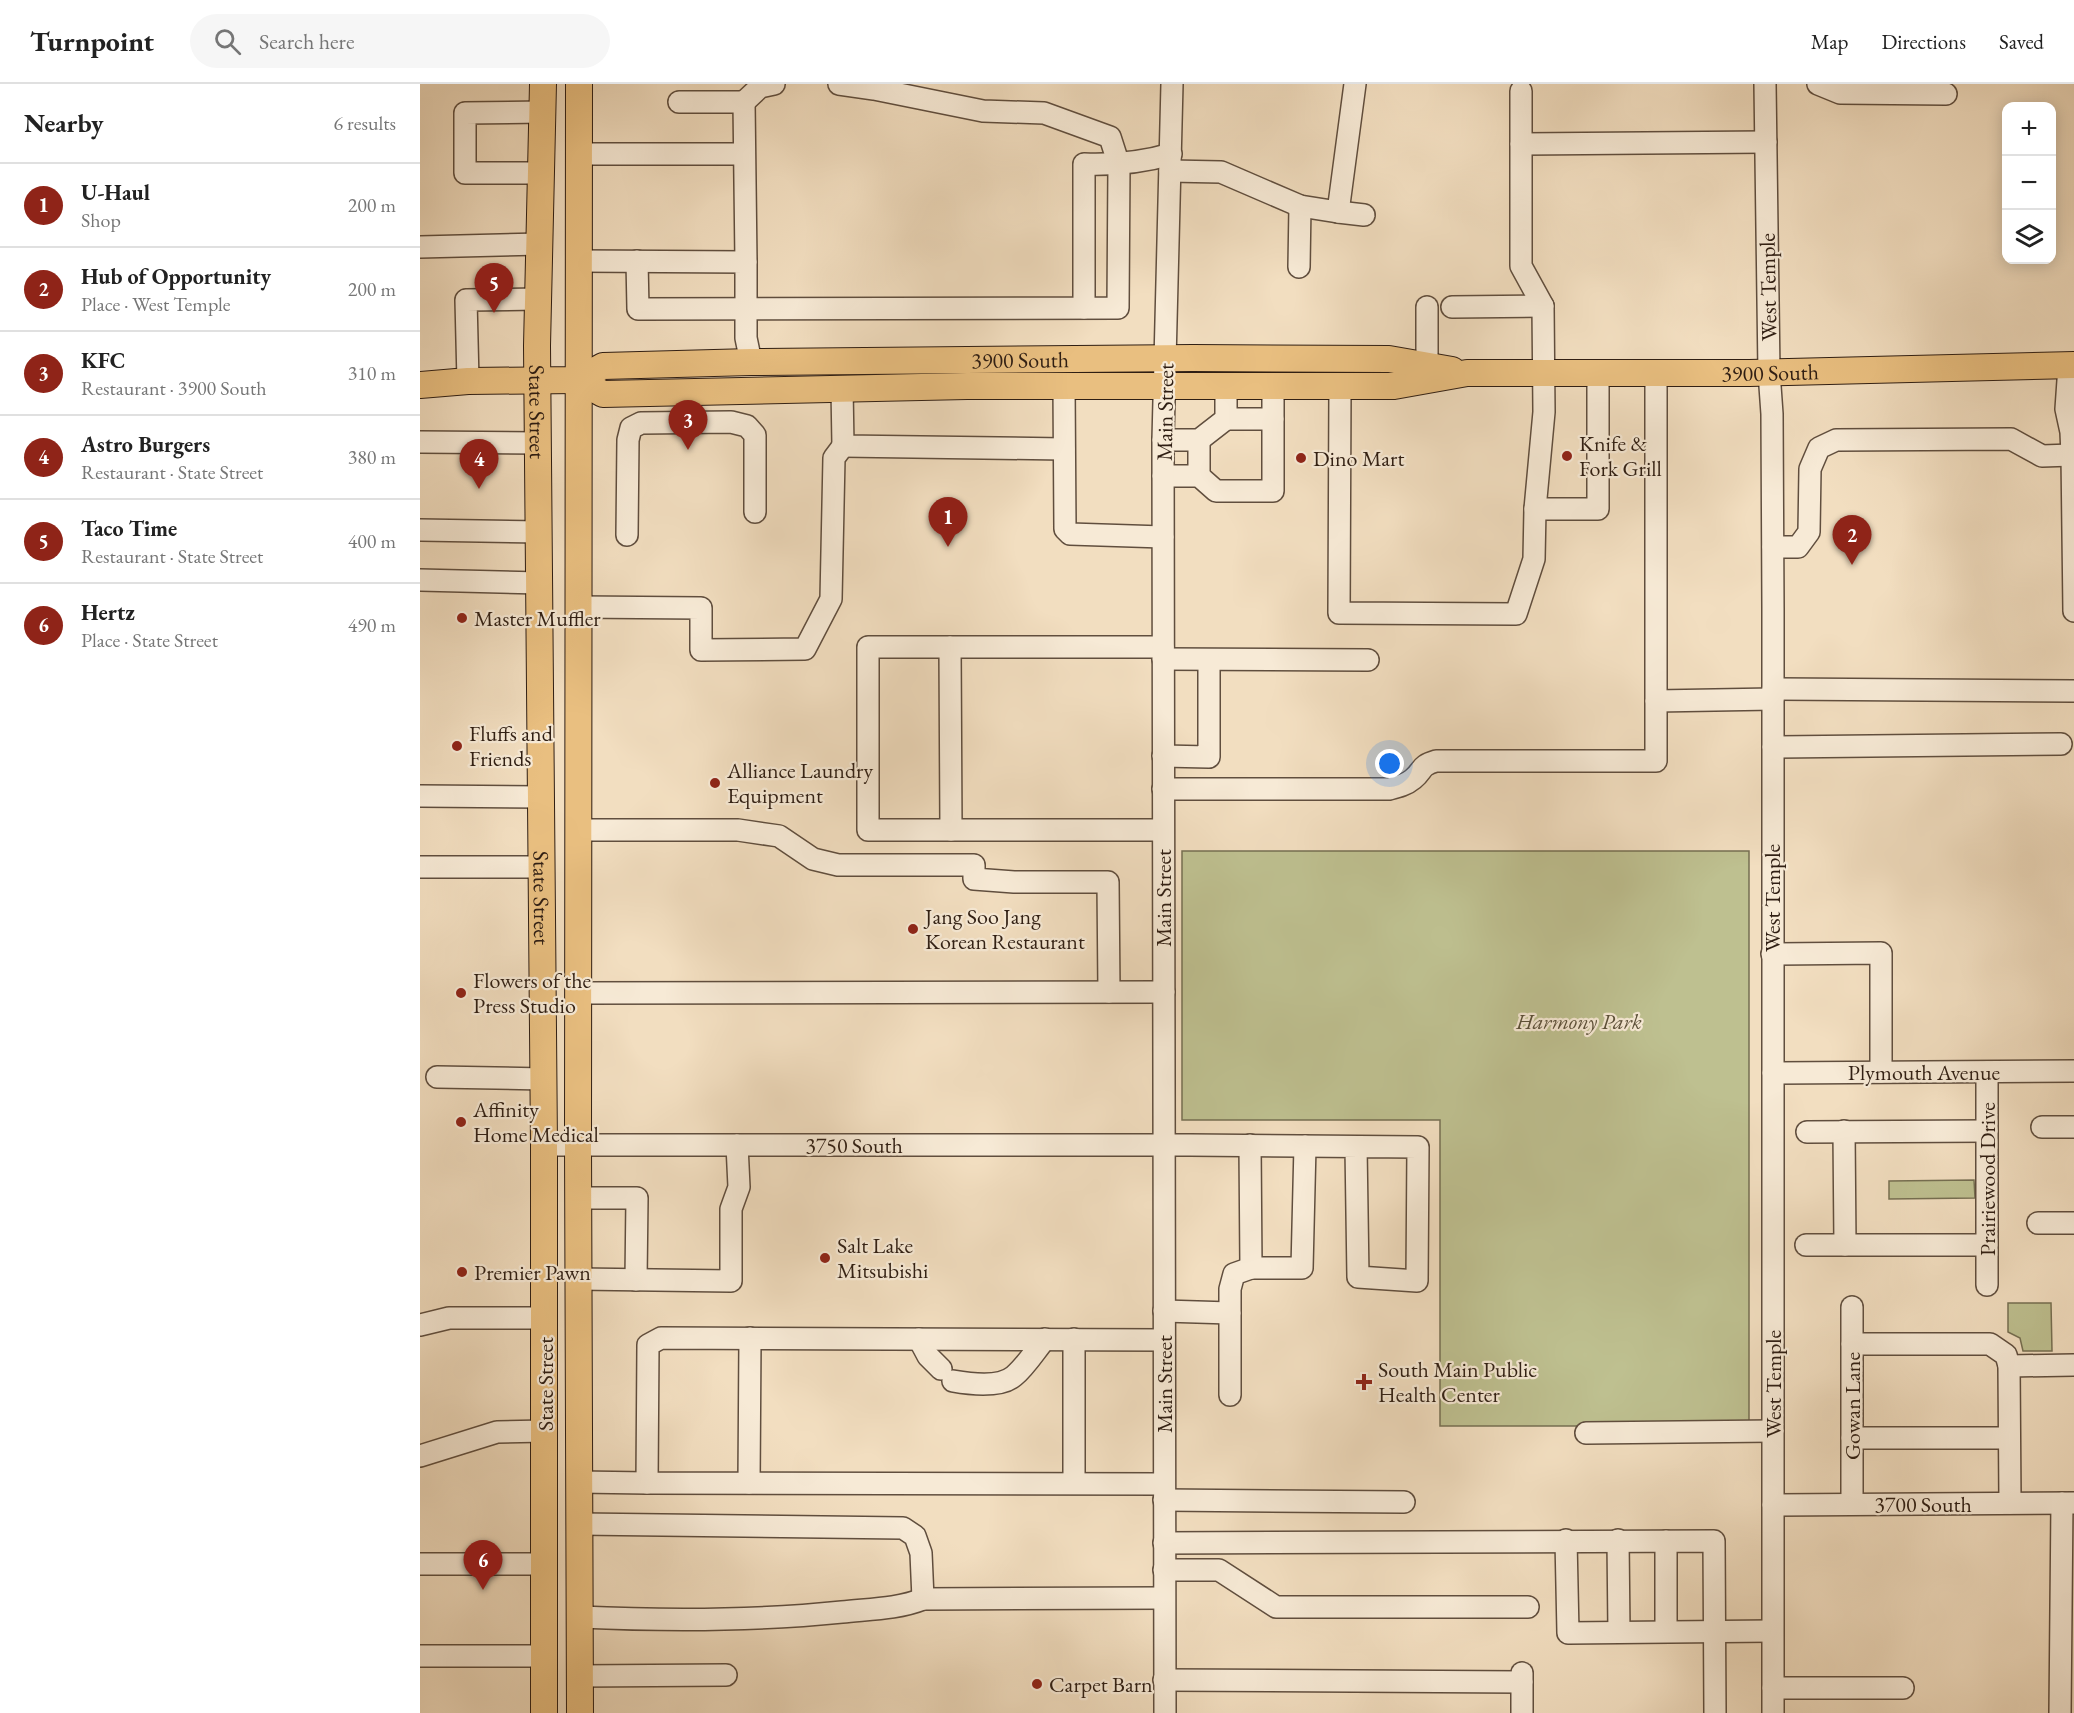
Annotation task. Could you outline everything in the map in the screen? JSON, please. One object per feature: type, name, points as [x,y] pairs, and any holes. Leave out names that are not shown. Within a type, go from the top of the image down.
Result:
[{"type":"main road","name":"State Street","points":[[543,84],[538,380],[544,1079],[544,1713]]},
{"type":"main road","name":"State Street","points":[[579,84],[579,1713]]},
{"type":"main road","name":"3900 South","points":[[420,385],[468,381],[578,380],[603,366],[751,362],[1389,358],[1467,373],[1769,372],[2072,365]]},
{"type":"main road","name":"3900 South","points":[[578,380],[603,394],[842,388],[1394,386],[1467,373]]},
{"type":"street","points":[[679,102],[744,102],[759,87],[774,84]]},
{"type":"street","points":[[637,261],[638,309],[1118,308],[1119,165],[1110,137],[1044,113],[983,111],[839,84]]},
{"type":"street","name":"Main Street","points":[[1164,1713],[1163,440],[1172,84]]},
{"type":"street","points":[[1338,212],[1355,84]]},
{"type":"street","name":"West Temple","points":[[1766,84],[1773,547],[1773,1713]]},
{"type":"street","points":[[1818,84],[1840,93],[1946,94]]},
{"type":"street","points":[[1340,387],[1339,613],[1516,614],[1534,559],[1535,509],[1544,412],[1545,373],[1543,306],[1521,266],[1521,91]]},
{"type":"street","points":[[744,102],[746,338],[751,362]]},
{"type":"street","points":[[542,173],[465,173],[465,112],[543,112]]},
{"type":"street","points":[[1521,144],[1766,142]]},
{"type":"street","points":[[579,154],[744,154]]},
{"type":"street","points":[[1084,308],[1084,164],[1119,165],[1147,161],[1221,172],[1300,206],[1364,215]]},
{"type":"street","points":[[1299,267],[1300,206]]},
{"type":"street","points":[[420,246],[540,244]]},
{"type":"street","points":[[579,261],[746,262]]},
{"type":"street","points":[[468,381],[466,300],[538,299]]},
{"type":"street","points":[[1452,307],[1543,306]]},
{"type":"street","points":[[1427,307],[1427,366]]},
{"type":"street","points":[[2072,365],[2066,409],[2071,432],[2072,455],[2074,611]]},
{"type":"street","points":[[1535,509],[1598,509],[1598,372]]},
{"type":"street","points":[[1163,789],[1389,789],[1413,779],[1424,765],[1436,761],[1656,760],[1656,372]]},
{"type":"street","points":[[1064,386],[1065,529],[1070,534],[1163,537]]},
{"type":"street","points":[[1226,387],[1226,419]]},
{"type":"street","points":[[1163,476],[1199,476],[1216,491],[1272,491],[1273,387]]},
{"type":"street","points":[[578,607],[701,608],[701,650],[805,649],[831,599],[834,458],[843,446],[842,388]]},
{"type":"street","points":[[1163,440],[1199,440],[1226,419],[1273,419]]},
{"type":"street","points":[[627,535],[628,440],[632,428],[641,423],[731,422],[747,426],[755,435],[755,512]]},
{"type":"street","points":[[1773,547],[1798,547],[1809,532],[1810,469],[1819,448],[1836,440],[2011,439],[2042,456],[2072,455]]},
{"type":"street","points":[[1199,440],[1199,476]]},
{"type":"street","points":[[420,442],[539,443]]},
{"type":"street","points":[[843,446],[1064,449]]},
{"type":"street","points":[[420,530],[540,531]]},
{"type":"street","points":[[420,580],[540,583]]},
{"type":"street","points":[[1163,830],[868,830],[868,647],[1163,653],[1209,660],[1368,660]]},
{"type":"street","points":[[950,647],[951,830]]},
{"type":"street","points":[[1163,756],[1209,757],[1209,660]]},
{"type":"street","points":[[1656,700],[1773,694],[2074,691]]},
{"type":"street","points":[[1773,747],[2061,744]]},
{"type":"street","points":[[420,796],[541,796]]},
{"type":"street","points":[[579,830],[738,830],[779,836],[813,859],[838,865],[974,865],[974,879],[1014,882],[1108,882],[1109,992]]},
{"type":"street","points":[[420,867],[541,867]]},
{"type":"street","points":[[1772,954],[1881,953],[1881,1072]]},
{"type":"street","points":[[578,993],[1164,992]]},
{"type":"street","name":"Plymouth Avenue","points":[[1773,1073],[2074,1071]]},
{"type":"street","name":"Prairiewood Drive","points":[[1987,1072],[1988,1285]]},
{"type":"street","points":[[437,1077],[544,1079]]},
{"type":"street","points":[[2042,1127],[2074,1127]]},
{"type":"street","points":[[1844,1131],[1845,1245]]},
{"type":"street","points":[[1807,1132],[1987,1131]]},
{"type":"street","name":"3750 South","points":[[544,1145],[1164,1145],[1305,1146],[1418,1148],[1417,1281],[1358,1277],[1356,1147]]},
{"type":"street","points":[[578,1279],[731,1281],[731,1209],[739,1187],[737,1145]]},
{"type":"street","points":[[1250,1146],[1251,1268]]},
{"type":"street","points":[[1230,1395],[1230,1289],[1234,1274],[1251,1268],[1302,1268],[1305,1146]]},
{"type":"street","points":[[578,1198],[637,1198],[636,1280]]},
{"type":"street","points":[[2038,1223],[2074,1223]]},
{"type":"street","points":[[1806,1245],[1987,1245]]},
{"type":"street","name":"Gowan Lane","points":[[1852,1307],[1852,1504]]},
{"type":"street","points":[[1164,1311],[1230,1313]]},
{"type":"street","points":[[420,1325],[449,1318],[544,1318]]},
{"type":"street","points":[[647,1483],[648,1345],[661,1338],[1164,1340]]},
{"type":"street","points":[[749,1483],[750,1338]]},
{"type":"street","points":[[919,1339],[928,1356],[947,1375],[966,1383],[1004,1383],[1014,1376],[1045,1339]]},
{"type":"street","points":[[1074,1339],[1074,1483]]},
{"type":"street","points":[[1852,1344],[1990,1344],[2006,1355],[2009,1366],[2010,1503]]},
{"type":"street","points":[[2009,1366],[2074,1365]]},
{"type":"street","points":[[420,1456],[497,1432],[545,1431]]},
{"type":"street","points":[[1586,1432],[1773,1431]]},
{"type":"street","points":[[1852,1438],[2009,1438]]},
{"type":"street","points":[[579,1482],[1074,1483],[1164,1492],[1404,1502]]},
{"type":"street","points":[[2060,1713],[2068,1561],[2068,1503]]},
{"type":"street","name":"3700 South","points":[[1773,1504],[2068,1503]]},
{"type":"street","points":[[580,1524],[903,1528],[915,1536],[921,1553],[923,1599]]},
{"type":"street","points":[[1566,1540],[1568,1633],[1772,1631]]},
{"type":"street","points":[[1618,1540],[1619,1632]]},
{"type":"street","points":[[1666,1541],[1666,1631]]},
{"type":"street","points":[[1164,1543],[1714,1541],[1715,1713]]},
{"type":"street","points":[[420,1564],[545,1564]]},
{"type":"street","points":[[1164,1570],[1219,1570],[1276,1607],[1528,1607]]},
{"type":"street","points":[[580,1617],[780,1618],[878,1608],[923,1599],[1164,1598]]},
{"type":"street","points":[[420,1656],[545,1656]]},
{"type":"street","points":[[579,1676],[726,1675]]},
{"type":"street","points":[[1164,1680],[1522,1677],[1522,1713]]},
{"type":"street","points":[[1773,1688],[1903,1688]]},
{"type":"green space","name":"Harmony Park","points":[[1182,851],[1749,851],[1749,1426],[1440,1426],[1440,1120],[1182,1120]]},
{"type":"green space","points":[[1974,1180],[1975,1198],[1889,1199],[1889,1181]]},
{"type":"green space","points":[[2008,1303],[2051,1303],[2052,1351],[2023,1351],[2020,1338],[2008,1332]]},
{"type":"place","name":"Taco Time","points":[[494,313]]},
{"type":"place","name":"KFC","points":[[688,450]]},
{"type":"place","name":"Knife & Fork Grill","points":[[1567,456]]},
{"type":"place","name":"Dino Mart","points":[[1301,458]]},
{"type":"place","name":"Astro Burgers","points":[[479,489]]},
{"type":"place","name":"U-Haul","points":[[948,547]]},
{"type":"place","name":"Hub of Opportunity","points":[[1852,565]]},
{"type":"place","name":"Master Muffler","points":[[462,618]]},
{"type":"place","name":"Fluffs and Friends","points":[[457,746]]},
{"type":"place","name":"Alliance Laundry Equipment","points":[[715,783]]},
{"type":"place","name":"Jang Soo Jang Korean Restaurant","points":[[913,929]]},
{"type":"place","name":"Flowers of the Press Studio","points":[[461,993]]},
{"type":"place","name":"Affinity Home Medical","points":[[461,1122]]},
{"type":"place","name":"Salt Lake Mitsubishi","points":[[825,1258]]},
{"type":"place","name":"Premier Pawn","points":[[462,1272]]},
{"type":"place","name":"South Main Public Health Center","points":[[1364,1382]]},
{"type":"place","name":"Hertz","points":[[483,1590]]},
{"type":"place","name":"Carpet Barn","points":[[1037,1684]]}]
